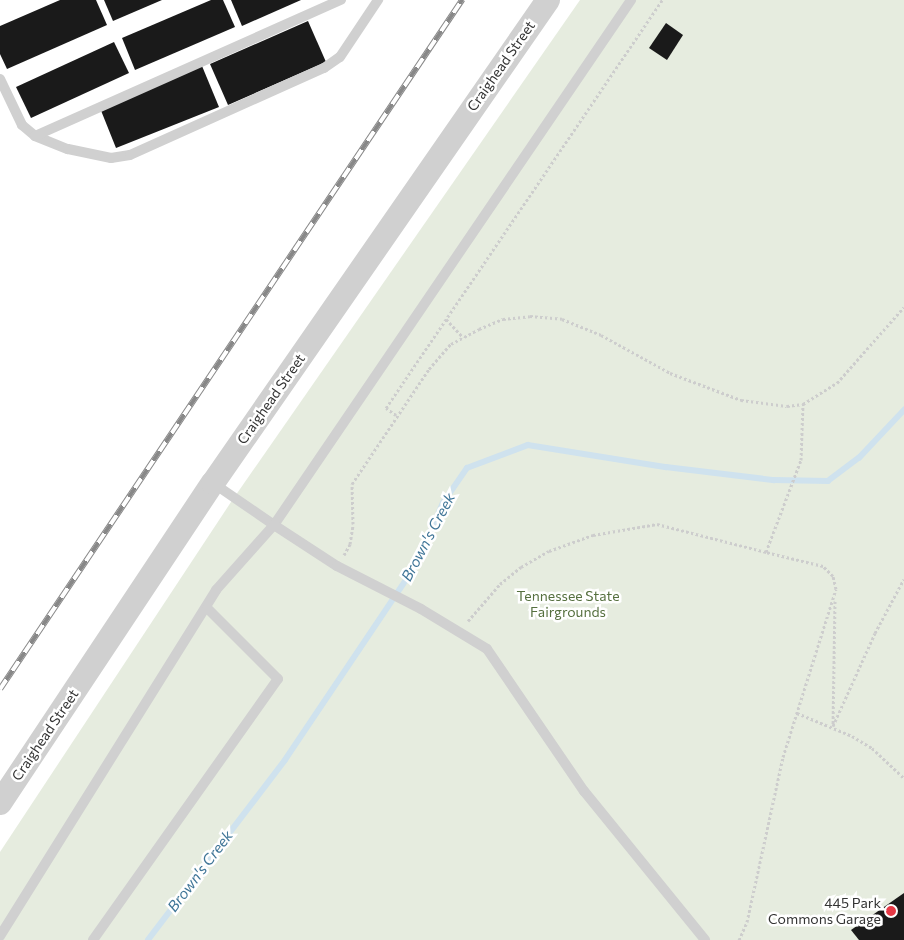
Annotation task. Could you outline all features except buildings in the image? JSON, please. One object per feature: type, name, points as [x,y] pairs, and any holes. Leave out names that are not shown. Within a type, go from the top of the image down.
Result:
[{"type":"street","name":"Craighead Street","points":[[0,803],[213,483],[548,0]]},
{"type":"lane","points":[[34,136],[340,0]]},
{"type":"lane","points":[[0,79],[22,125],[34,136],[85,153],[110,158],[130,155],[324,68],[340,57],[378,0]]},
{"type":"lane","points":[[0,936],[207,608],[216,590],[274,525],[631,0]]},
{"type":"lane","points":[[213,483],[337,566],[422,609],[487,649],[584,791],[705,940]]},
{"type":"lane","points":[[93,940],[278,679],[207,608]]},
{"type":"path","points":[[396,415],[386,408],[662,0]]},
{"type":"path","points":[[337,566],[350,544],[352,484],[396,415],[429,369],[463,337],[503,320],[530,316],[562,319],[602,335],[670,373],[741,400],[775,406],[803,404],[837,383],[904,307]]},
{"type":"path","points":[[446,319],[463,337]]},
{"type":"path","points":[[766,552],[801,460],[803,404]]},
{"type":"path","points":[[459,632],[511,573],[549,551],[593,535],[657,524],[823,566],[833,576],[833,726]]},
{"type":"path","points":[[833,726],[875,633],[904,580]]},
{"type":"path","points":[[738,940],[747,922],[784,757],[834,598]]},
{"type":"path","points":[[797,713],[833,726],[872,748],[904,778]]},
{"type":"green space","name":"Tennessee State Fairgrounds","points":[[580,0],[904,0],[904,940],[0,940],[0,852],[231,502]]},
{"type":"waterway","name":"Brown's Creek","points":[[148,940],[285,760],[416,565],[443,503],[467,468],[528,445],[666,467],[774,480],[828,481],[859,458],[904,410]]},
{"type":"railway","points":[[0,689],[462,0]]},
{"type":"place","name":"445 Park Commons Garage","points":[[891,911]]}]
